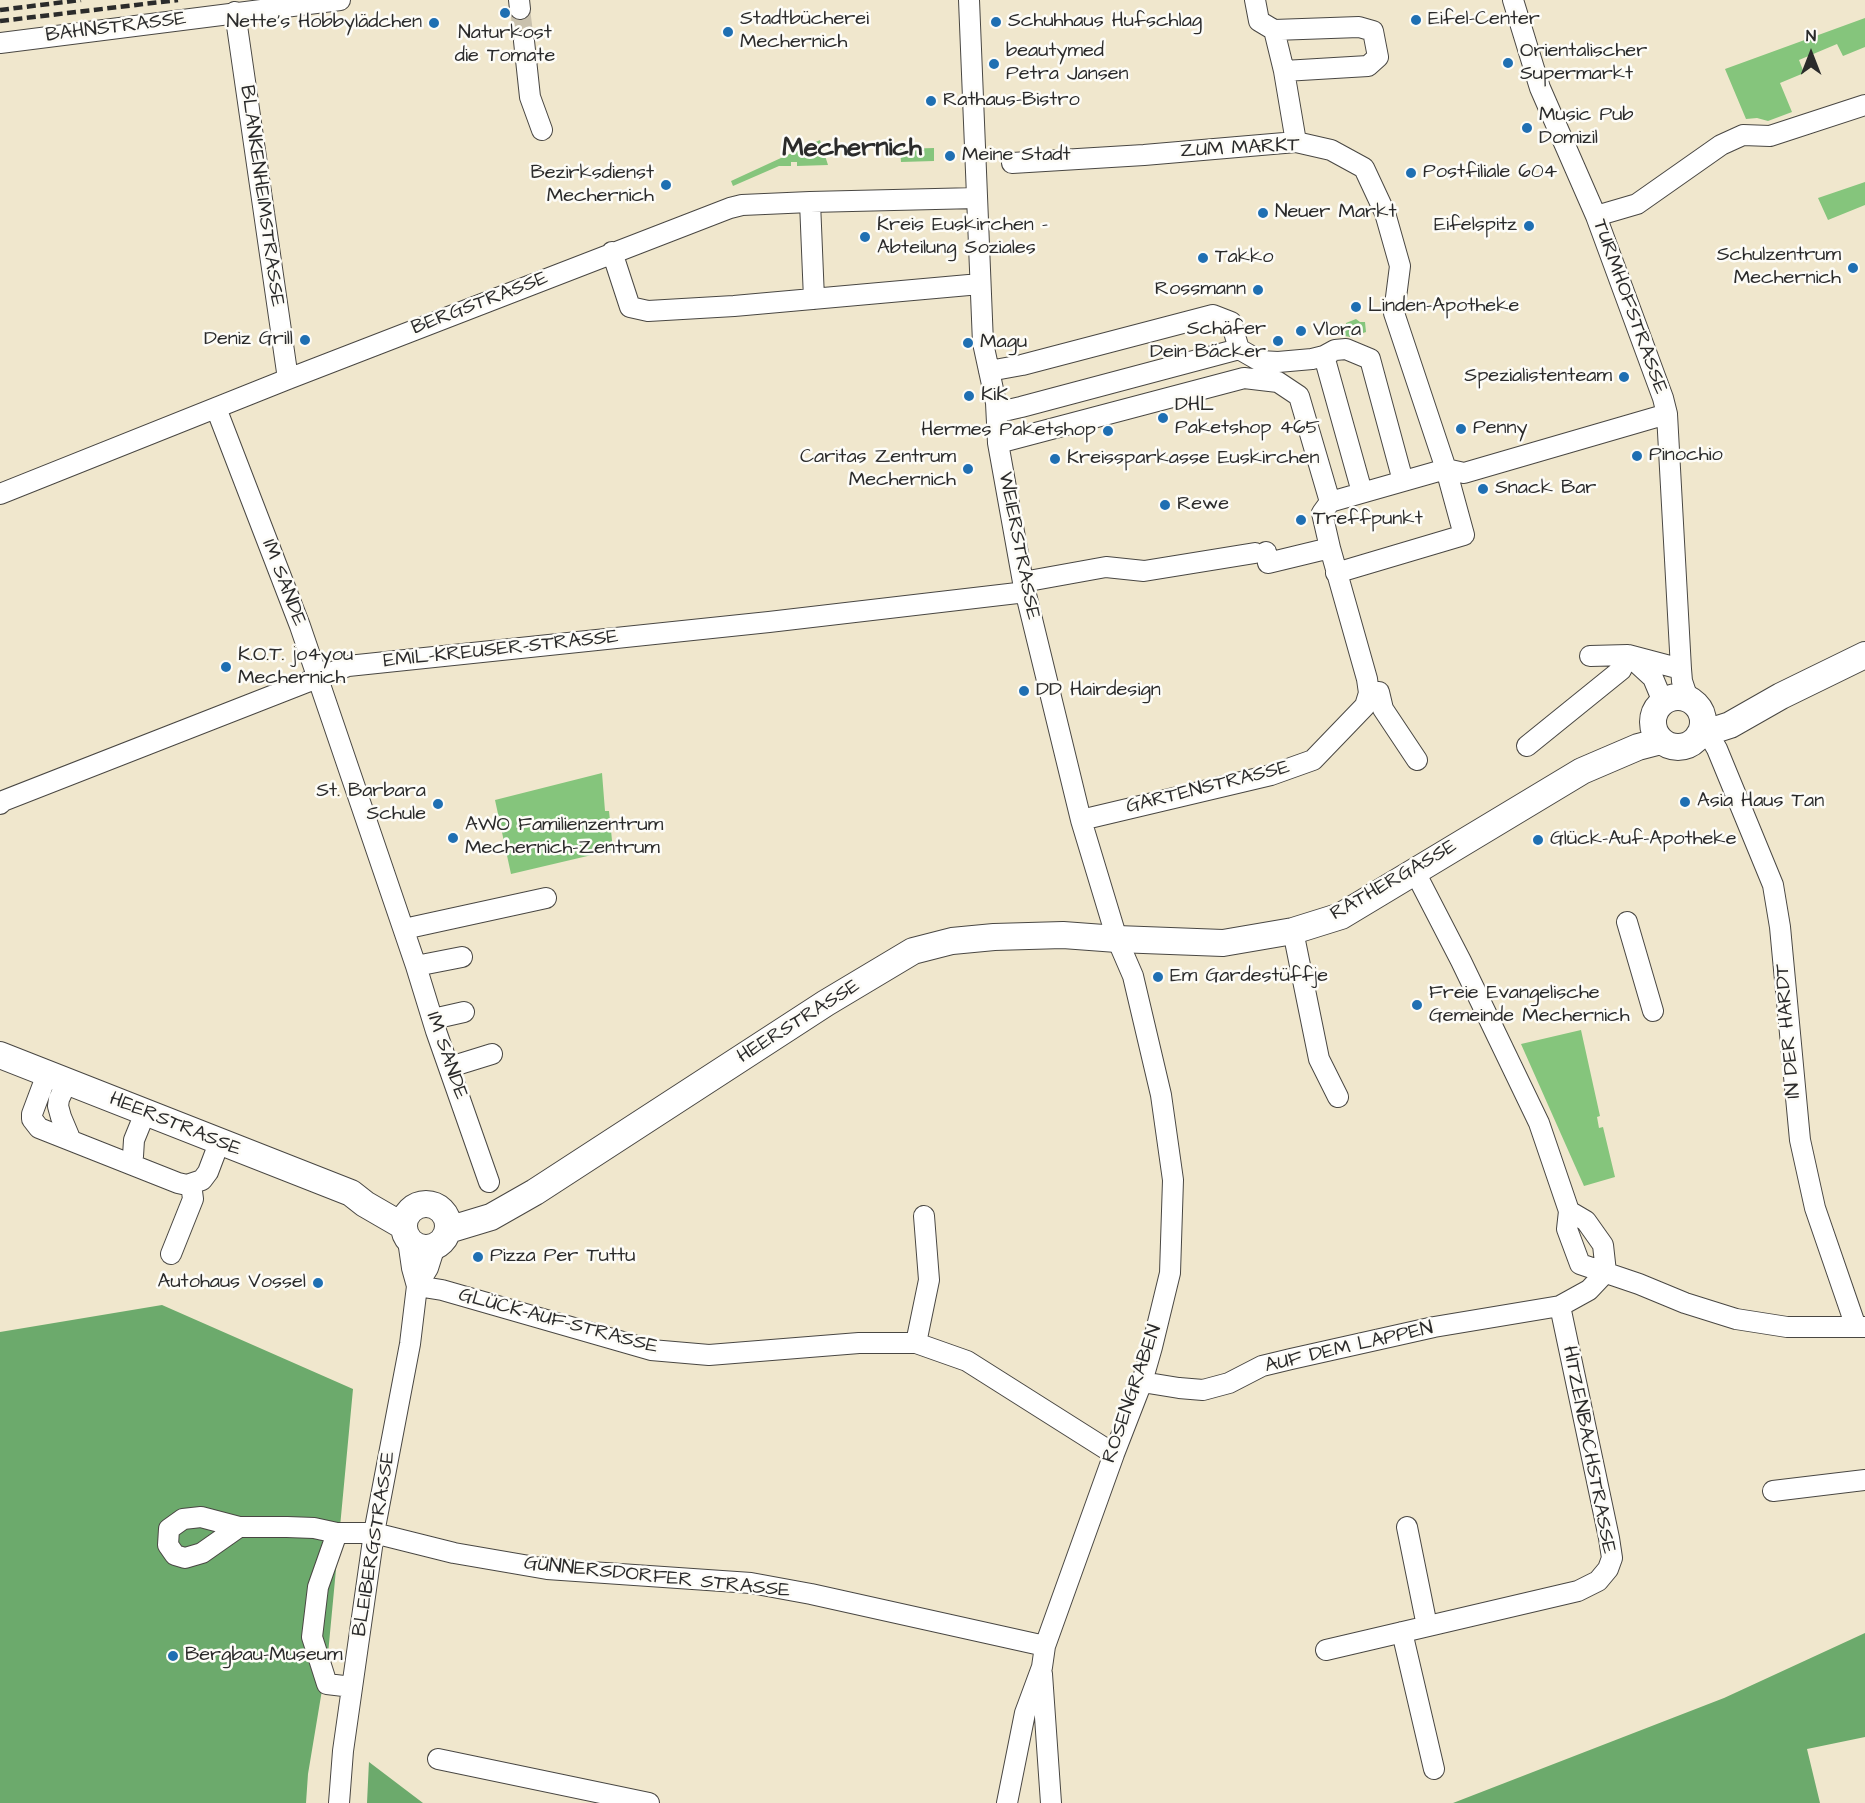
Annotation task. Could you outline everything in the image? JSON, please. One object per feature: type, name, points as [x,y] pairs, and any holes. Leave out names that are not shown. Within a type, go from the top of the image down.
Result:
[{"type":"main road","points":[[1699,721],[1691,744],[1671,746],[1659,720],[1671,698],[1680,697],[1699,721],[1730,725],[1781,696],[1865,655]]},
{"type":"main road","name":"RATHERGASSE","points":[[1117,939],[1223,943],[1293,931],[1341,916],[1582,771],[1638,747],[1659,720]]},
{"type":"main road","name":"HEERSTRASSE","points":[[441,1228],[491,1217],[535,1192],[826,1003],[913,951],[952,941],[994,937],[1063,935],[1117,939]]},
{"type":"main road","name":"HEERSTRASSE","points":[[0,1055],[351,1193],[370,1194],[409,1224]]},
{"type":"main road","points":[[428,1203],[441,1228],[421,1248],[409,1224],[428,1203]]},
{"type":"street","name":"BAHNSTRASSE","points":[[0,43],[340,0]]},
{"type":"street","name":"WEIERSTRASSE","points":[[969,0],[983,343],[996,403],[998,443],[1024,587],[1081,820],[1117,939]]},
{"type":"street","points":[[1255,0],[1259,21],[1274,30],[1359,27],[1373,31],[1378,57],[1368,66],[1284,71]]},
{"type":"street","name":"TURMHOFSTRASSE","points":[[1513,0],[1540,88],[1596,216],[1660,384],[1666,414],[1682,681],[1699,721]]},
{"type":"street","name":"BLANKENHEIMSTRASSE","points":[[235,12],[288,379]]},
{"type":"street","points":[[1274,30],[1284,71],[1296,142]]},
{"type":"street","points":[[524,41],[530,97],[542,130]]},
{"type":"street","points":[[1596,216],[1637,204],[1721,145],[1743,135],[1770,136],[1865,105]]},
{"type":"street","name":"ZUM MARKT","points":[[1012,163],[1296,142],[1331,150],[1364,168],[1385,213],[1400,266],[1394,313],[1446,469],[1464,535],[1336,573]]},
{"type":"street","name":"BERGSTRASSE","points":[[0,494],[612,252],[730,208],[742,205],[810,202],[977,198]]},
{"type":"street","points":[[810,202],[814,299]]},
{"type":"street","points":[[612,252],[630,306],[648,311],[734,306],[980,284]]},
{"type":"street","points":[[989,371],[1022,365],[1213,315],[1231,322],[1239,349],[1260,361],[1312,359],[1335,350],[1346,349],[1370,359],[1403,481]]},
{"type":"street","points":[[996,403],[1004,409],[1014,408],[1239,349]]},
{"type":"street","points":[[1324,356],[1362,492]]},
{"type":"street","points":[[998,443],[1244,378],[1278,382],[1299,396],[1326,507],[1330,548],[1369,693],[1379,692],[1383,709],[1417,760]]},
{"type":"street","name":"IM SANDE","points":[[216,408],[318,677],[489,1182]]},
{"type":"street","points":[[1326,507],[1362,492],[1446,469],[1464,473],[1666,414]]},
{"type":"street","name":"EMIL-KREUSER-STRASSE","points":[[0,804],[348,666],[769,622],[1024,587],[1106,567],[1144,571],[1260,553],[1268,563],[1330,548]]},
{"type":"street","points":[[1590,656],[1628,655],[1681,669]]},
{"type":"street","points":[[1628,655],[1653,678],[1659,720]]},
{"type":"street","points":[[1527,746],[1621,670],[1628,655]]},
{"type":"street","name":"GARTENSTRASSE","points":[[1081,820],[1271,775],[1313,760],[1365,706],[1369,693]]},
{"type":"street","name":"IN DER HARDT","points":[[1699,721],[1717,749],[1773,885],[1780,927],[1800,1140],[1815,1208],[1860,1327]]},
{"type":"street","points":[[1415,872],[1461,961],[1539,1123],[1569,1210],[1567,1229],[1580,1264],[1685,1303],[1736,1319],[1788,1327],[1860,1327]]},
{"type":"street","points":[[404,929],[546,898]]},
{"type":"street","points":[[1627,922],[1653,1011]]},
{"type":"street","points":[[1293,931],[1319,1059],[1338,1097]]},
{"type":"street","name":"ROSENGRABEN","points":[[1007,1803],[1025,1713],[1042,1667],[1046,1646],[1142,1382],[1170,1273],[1173,1180],[1161,1095],[1133,976],[1117,939]]},
{"type":"street","points":[[417,966],[462,957]]},
{"type":"street","points":[[433,1019],[464,1012]]},
{"type":"street","points":[[450,1067],[492,1054]]},
{"type":"street","points":[[57,1078],[58,1106],[69,1136],[68,1139]]},
{"type":"street","points":[[57,1078],[33,1109],[32,1119],[39,1128],[178,1183],[191,1184],[202,1180],[208,1172],[219,1143]]},
{"type":"street","points":[[130,1164],[134,1140],[145,1113]]},
{"type":"street","points":[[171,1254],[193,1199],[191,1184]]},
{"type":"street","points":[[1560,1306],[1589,1290],[1606,1272],[1603,1245],[1586,1221],[1569,1210]]},
{"type":"street","points":[[916,1343],[929,1280],[924,1216]]},
{"type":"street","name":"BLEIBERGSTRASSE","points":[[339,1803],[342,1751],[374,1533],[410,1344],[417,1286],[412,1268],[409,1224]]},
{"type":"street","name":"BLEIBERGSTRASSE","points":[[417,1286],[428,1268],[441,1228]]},
{"type":"street","name":"GLÜCK-AUF-STRASSE","points":[[417,1286],[442,1290],[651,1350],[709,1355],[859,1343],[916,1343],[967,1361],[1114,1454]]},
{"type":"street","name":"AUF DEM LAPPEN","points":[[1142,1382],[1203,1390],[1229,1383],[1262,1366],[1291,1359],[1434,1327],[1560,1306]]},
{"type":"street","name":"HITZENBACHSTRASSE","points":[[1326,1650],[1578,1591],[1598,1581],[1608,1569],[1612,1558],[1609,1538],[1560,1306]]},
{"type":"street","points":[[1773,1491],[1865,1480]]},
{"type":"street","name":"GÜNNERSDORFER STRASSE","points":[[239,1527],[314,1528],[337,1533],[374,1533],[454,1553],[548,1569],[751,1583],[822,1596],[1046,1646]]},
{"type":"street","points":[[1407,1527],[1427,1626]]},
{"type":"street","points":[[337,1533],[318,1587],[312,1637],[327,1683],[352,1687]]},
{"type":"street","points":[[1402,1632],[1434,1769]]},
{"type":"street","name":"ROSENGRABEN","points":[[1042,1667],[1051,1803]]},
{"type":"street","points":[[438,1759],[648,1803]]},
{"type":"green space","points":[[1865,18],[1865,47],[1843,56],[1837,44],[1799,60],[1804,73],[1780,83],[1792,112],[1768,121],[1757,118],[1746,119],[1725,69]]},
{"type":"green space","points":[[820,140],[828,165],[797,166],[797,162],[791,162],[791,166],[779,166],[733,186],[731,181]]},
{"type":"green space","points":[[934,148],[934,161],[901,162],[900,149]]},
{"type":"green space","points":[[1865,182],[1865,205],[1828,220],[1818,198]]},
{"type":"green space","points":[[1356,319],[1365,322],[1366,332],[1351,328],[1350,337],[1340,335],[1341,327],[1346,328],[1346,323]]},
{"type":"green space","points":[[602,773],[605,811],[609,811],[613,850],[511,874],[495,800]]},
{"type":"green space","points":[[1581,1030],[1600,1116],[1597,1117],[1599,1128],[1603,1127],[1615,1177],[1584,1186],[1521,1044]]},
{"type":"green space","points":[[162,1305],[353,1389],[328,1654],[308,1774],[306,1803],[0,1803],[0,1332]]},
{"type":"green space","points":[[1865,1633],[1865,1737],[1807,1749],[1820,1803],[1453,1803],[1724,1698]]},
{"type":"green space","points":[[369,1762],[423,1803],[367,1803]]},
{"type":"tunnel","points":[[520,9],[524,41]]},
{"type":"railway","points":[[0,10],[81,0]]},
{"type":"railway","points":[[0,21],[178,0]]},
{"type":"place","name":"Naturkost die Tomate","points":[[505,13]]},
{"type":"place","name":"Eifel-Center","points":[[1416,20]]},
{"type":"place","name":"Schuhhaus Hufschlag","points":[[996,22]]},
{"type":"place","name":"Nette's Hobbylädchen","points":[[434,23]]},
{"type":"place","name":"Stadtbücherei Mechernich","points":[[728,32]]},
{"type":"place","name":"Orientalischer Supermarkt","points":[[1508,63]]},
{"type":"place","name":"beautymed Petra Jansen","points":[[994,64]]},
{"type":"place","name":"Rathaus-Bistro","points":[[931,101]]},
{"type":"place","name":"Music Pub Domizil","points":[[1527,128]]},
{"type":"place","name":"Meine Stadt","points":[[950,156]]},
{"type":"place","name":"Postfiliale 604","points":[[1411,173]]},
{"type":"place","name":"Bezirksdienst Mechernich","points":[[666,185]]},
{"type":"place","name":"Neuer Markt","points":[[1263,213]]},
{"type":"place","name":"Eifelspitz","points":[[1529,226]]},
{"type":"place","name":"Kreis Euskirchen - Abteilung Soziales","points":[[865,237]]},
{"type":"place","name":"Takko","points":[[1203,258]]},
{"type":"place","name":"Schulzentrum Mechernich","points":[[1853,268]]},
{"type":"place","name":"Rossmann","points":[[1258,290]]},
{"type":"place","name":"Linden-Apotheke","points":[[1356,307]]},
{"type":"place","name":"Vlora","points":[[1301,331]]},
{"type":"place","name":"Deniz Grill","points":[[305,340]]},
{"type":"place","name":"Schäfer Dein Bäcker","points":[[1278,341]]},
{"type":"place","name":"Magu","points":[[968,343]]},
{"type":"place","name":"Spezialistenteam","points":[[1624,377]]},
{"type":"place","name":"KiK","points":[[969,396]]},
{"type":"place","name":"DHL Paketshop 465","points":[[1163,418]]},
{"type":"place","name":"Penny","points":[[1461,429]]},
{"type":"place","name":"Hermes Paketshop","points":[[1108,431]]},
{"type":"place","name":"Pinochio","points":[[1637,456]]},
{"type":"place","name":"Kreissparkasse Euskirchen","points":[[1055,459]]},
{"type":"place","name":"Caritas Zentrum Mechernich","points":[[968,469]]},
{"type":"place","name":"Snack Bar","points":[[1483,489]]},
{"type":"place","name":"Rewe","points":[[1165,505]]},
{"type":"place","name":"Treffpunkt","points":[[1301,520]]},
{"type":"place","name":"K.O.T. jo4you Mechernich","points":[[226,667]]},
{"type":"place","name":"DD Hairdesign","points":[[1024,691]]},
{"type":"place","name":"Asia Haus Tan","points":[[1685,802]]},
{"type":"place","name":"St. Barbara Schule","points":[[438,804]]},
{"type":"place","name":"AWO Familienzentrum Mechernich-Zentrum","points":[[453,838]]},
{"type":"place","name":"Glück-Auf-Apotheke","points":[[1538,840]]},
{"type":"place","name":"Em Gardestüffje","points":[[1158,977]]},
{"type":"place","name":"Freie Evangelische Gemeinde Mechernich","points":[[1417,1005]]},
{"type":"place","name":"Pizza Per Tuttu","points":[[478,1257]]},
{"type":"place","name":"Autohaus Vossel","points":[[318,1283]]},
{"type":"place","name":"Bergbau-Museum","points":[[173,1656]]},
{"type":"district","name":"Mechernich","points":[[852,150]]}]
